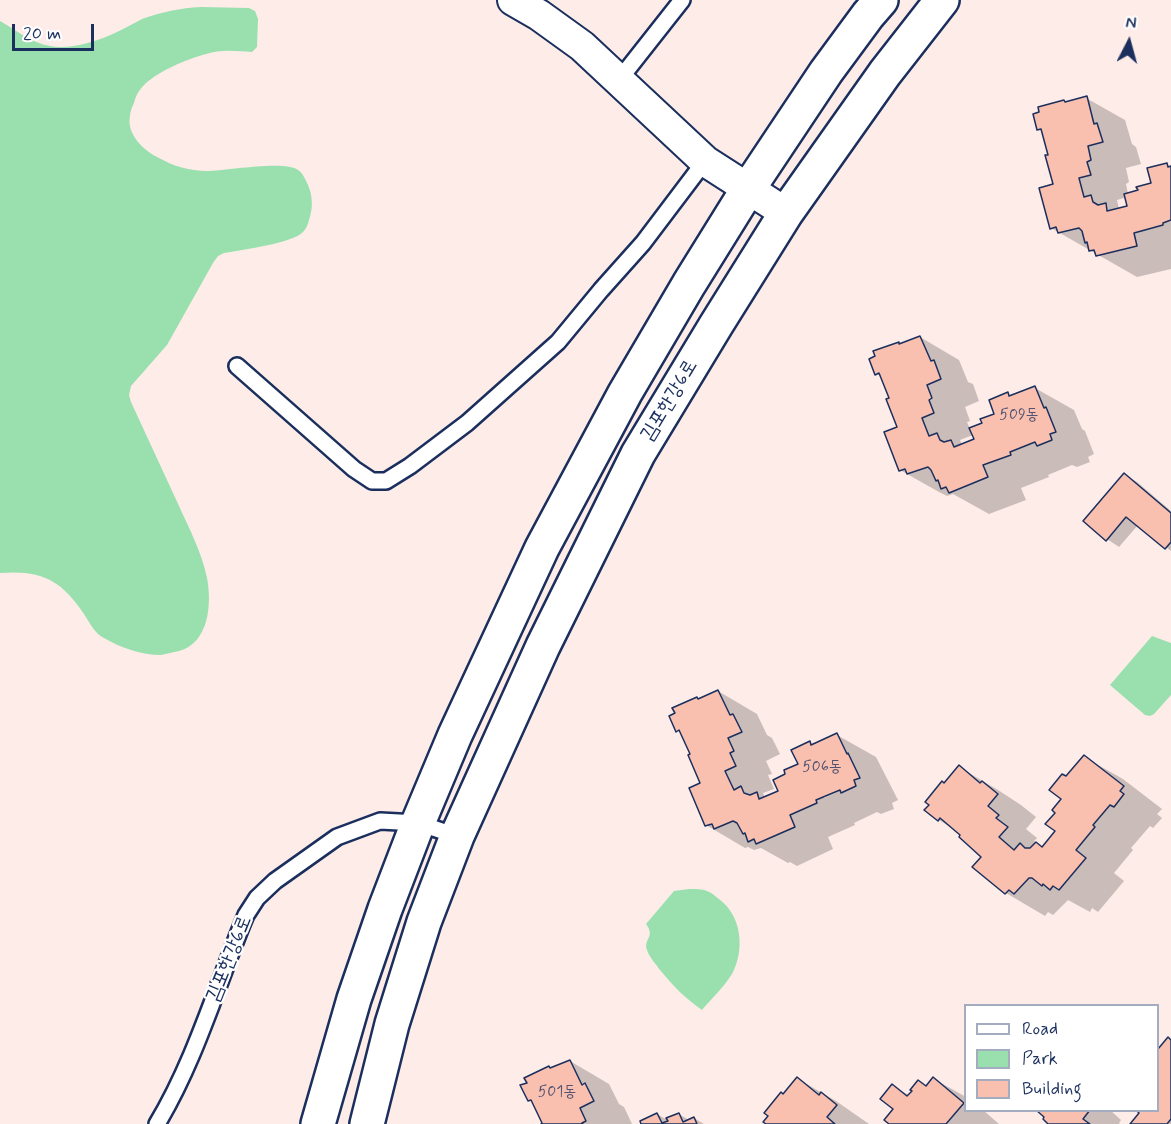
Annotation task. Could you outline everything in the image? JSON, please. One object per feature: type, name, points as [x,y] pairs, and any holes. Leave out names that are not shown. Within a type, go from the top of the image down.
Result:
[{"type":"street","points":[[513,0],[539,15],[582,46],[705,161],[786,213]]},
{"type":"street","points":[[318,1124],[358,988],[418,823],[455,735],[542,548],[625,393],[689,284],[748,189],[826,72],[880,0]]},
{"type":"street","name":"김포한강6로","points":[[367,1124],[392,1024],[420,933],[458,836],[543,646],[638,454],[786,213],[885,73],[942,0]]},
{"type":"lane","points":[[619,80],[682,0]]},
{"type":"lane","points":[[237,366],[354,468],[372,481],[386,481],[467,423],[558,342],[643,243],[705,161]]},
{"type":"lane","name":"김포한강6로","points":[[157,1124],[171,1101],[201,1034],[246,915],[257,898],[275,881],[337,837],[380,821],[418,823],[458,836]]},
{"type":"green space","points":[[201,7],[249,8],[255,11],[258,19],[257,47],[252,52],[211,52],[174,66],[151,79],[139,91],[131,110],[129,123],[133,135],[153,155],[188,169],[207,171],[291,167],[303,174],[311,194],[312,207],[307,226],[297,236],[278,243],[218,256],[167,345],[131,386],[129,395],[131,402],[202,559],[209,599],[206,621],[197,640],[189,647],[179,651],[154,655],[124,648],[101,636],[95,631],[76,602],[58,585],[49,580],[28,573],[0,573],[0,21],[36,42],[66,47],[102,39],[157,14]]},
{"type":"green space","points":[[1152,636],[1171,643],[1171,695],[1150,716],[1145,715],[1110,685]]},
{"type":"green space","points":[[700,889],[712,893],[727,906],[737,924],[739,934],[739,955],[732,974],[702,1010],[685,997],[665,976],[651,958],[646,946],[650,932],[646,924],[674,891]]},
{"type":"building","points":[[1087,96],[1094,124],[1097,123],[1103,142],[1088,146],[1091,160],[1087,162],[1091,175],[1079,178],[1084,197],[1091,195],[1093,202],[1098,205],[1106,203],[1107,211],[1127,206],[1124,194],[1138,190],[1136,187],[1151,183],[1147,168],[1167,163],[1168,167],[1171,166],[1171,220],[1163,225],[1134,233],[1137,246],[1096,256],[1094,250],[1089,251],[1079,228],[1058,233],[1056,227],[1050,229],[1039,188],[1053,184],[1041,129],[1037,130],[1033,114],[1039,112],[1038,107]]},
{"type":"building","points":[[920,336],[931,361],[934,360],[941,379],[927,385],[934,413],[922,418],[929,436],[937,433],[940,440],[944,442],[951,440],[954,447],[974,439],[969,428],[982,423],[980,419],[994,414],[989,400],[1008,392],[1009,396],[1035,386],[1056,432],[1050,434],[1052,440],[1037,446],[1035,442],[1010,452],[1011,455],[983,465],[988,477],[949,493],[946,487],[941,489],[938,480],[936,481],[928,467],[907,474],[905,469],[899,471],[884,432],[897,427],[879,373],[875,375],[869,359],[875,356],[873,351]]},
{"type":"building","points":[[1124,473],[1171,513],[1171,542],[1165,549],[1126,517],[1106,541],[1083,521]]},
{"type":"building","points":[[718,690],[730,715],[733,714],[742,732],[728,738],[734,751],[730,753],[736,766],[725,771],[734,790],[741,786],[744,793],[750,795],[757,792],[759,799],[778,791],[773,780],[785,774],[784,770],[798,764],[791,750],[810,741],[811,745],[837,733],[860,778],[854,780],[856,786],[816,800],[817,803],[790,815],[795,827],[756,844],[754,839],[748,842],[745,833],[743,834],[737,823],[733,821],[714,829],[712,824],[705,826],[689,788],[700,783],[679,730],[676,732],[669,716],[675,713],[672,708]]},
{"type":"building","points":[[1084,755],[1124,786],[1120,791],[1124,794],[1114,807],[1110,805],[1076,850],[1086,858],[1059,890],[1053,886],[1050,890],[1029,878],[1014,894],[1009,890],[1005,894],[972,867],[981,857],[959,837],[960,835],[940,818],[938,821],[924,810],[929,805],[925,802],[959,765],[980,783],[982,781],[998,794],[988,806],[999,815],[996,818],[1008,827],[999,837],[1014,850],[1020,843],[1025,848],[1030,848],[1036,842],[1042,847],[1055,831],[1045,824],[1055,813],[1052,810],[1061,799],[1049,790],[1062,774],[1066,776]]},
{"type":"building","points":[[1168,1037],[1171,1040],[1171,1119],[1167,1124],[1130,1124],[1138,1112],[1159,1112],[1159,1048]]},
{"type":"building","points":[[570,1060],[582,1085],[585,1083],[594,1101],[580,1108],[586,1121],[583,1124],[541,1124],[531,1100],[528,1101],[520,1085],[527,1083],[524,1078],[549,1066],[550,1068]]},
{"type":"building","points":[[797,1077],[819,1095],[821,1092],[837,1105],[827,1117],[835,1124],[766,1124],[763,1122],[768,1116],[764,1113]]},
{"type":"building","points":[[933,1077],[964,1103],[946,1124],[889,1124],[884,1120],[893,1109],[880,1099],[892,1084],[907,1096],[918,1080],[926,1086]]},
{"type":"building","points":[[1038,1112],[1088,1112],[1083,1119],[1090,1124],[1048,1124],[1043,1119],[1044,1117]]},
{"type":"building","points":[[657,1113],[662,1123],[668,1121],[666,1118],[679,1113],[683,1122],[694,1117],[697,1124],[641,1124],[640,1121]]}]
